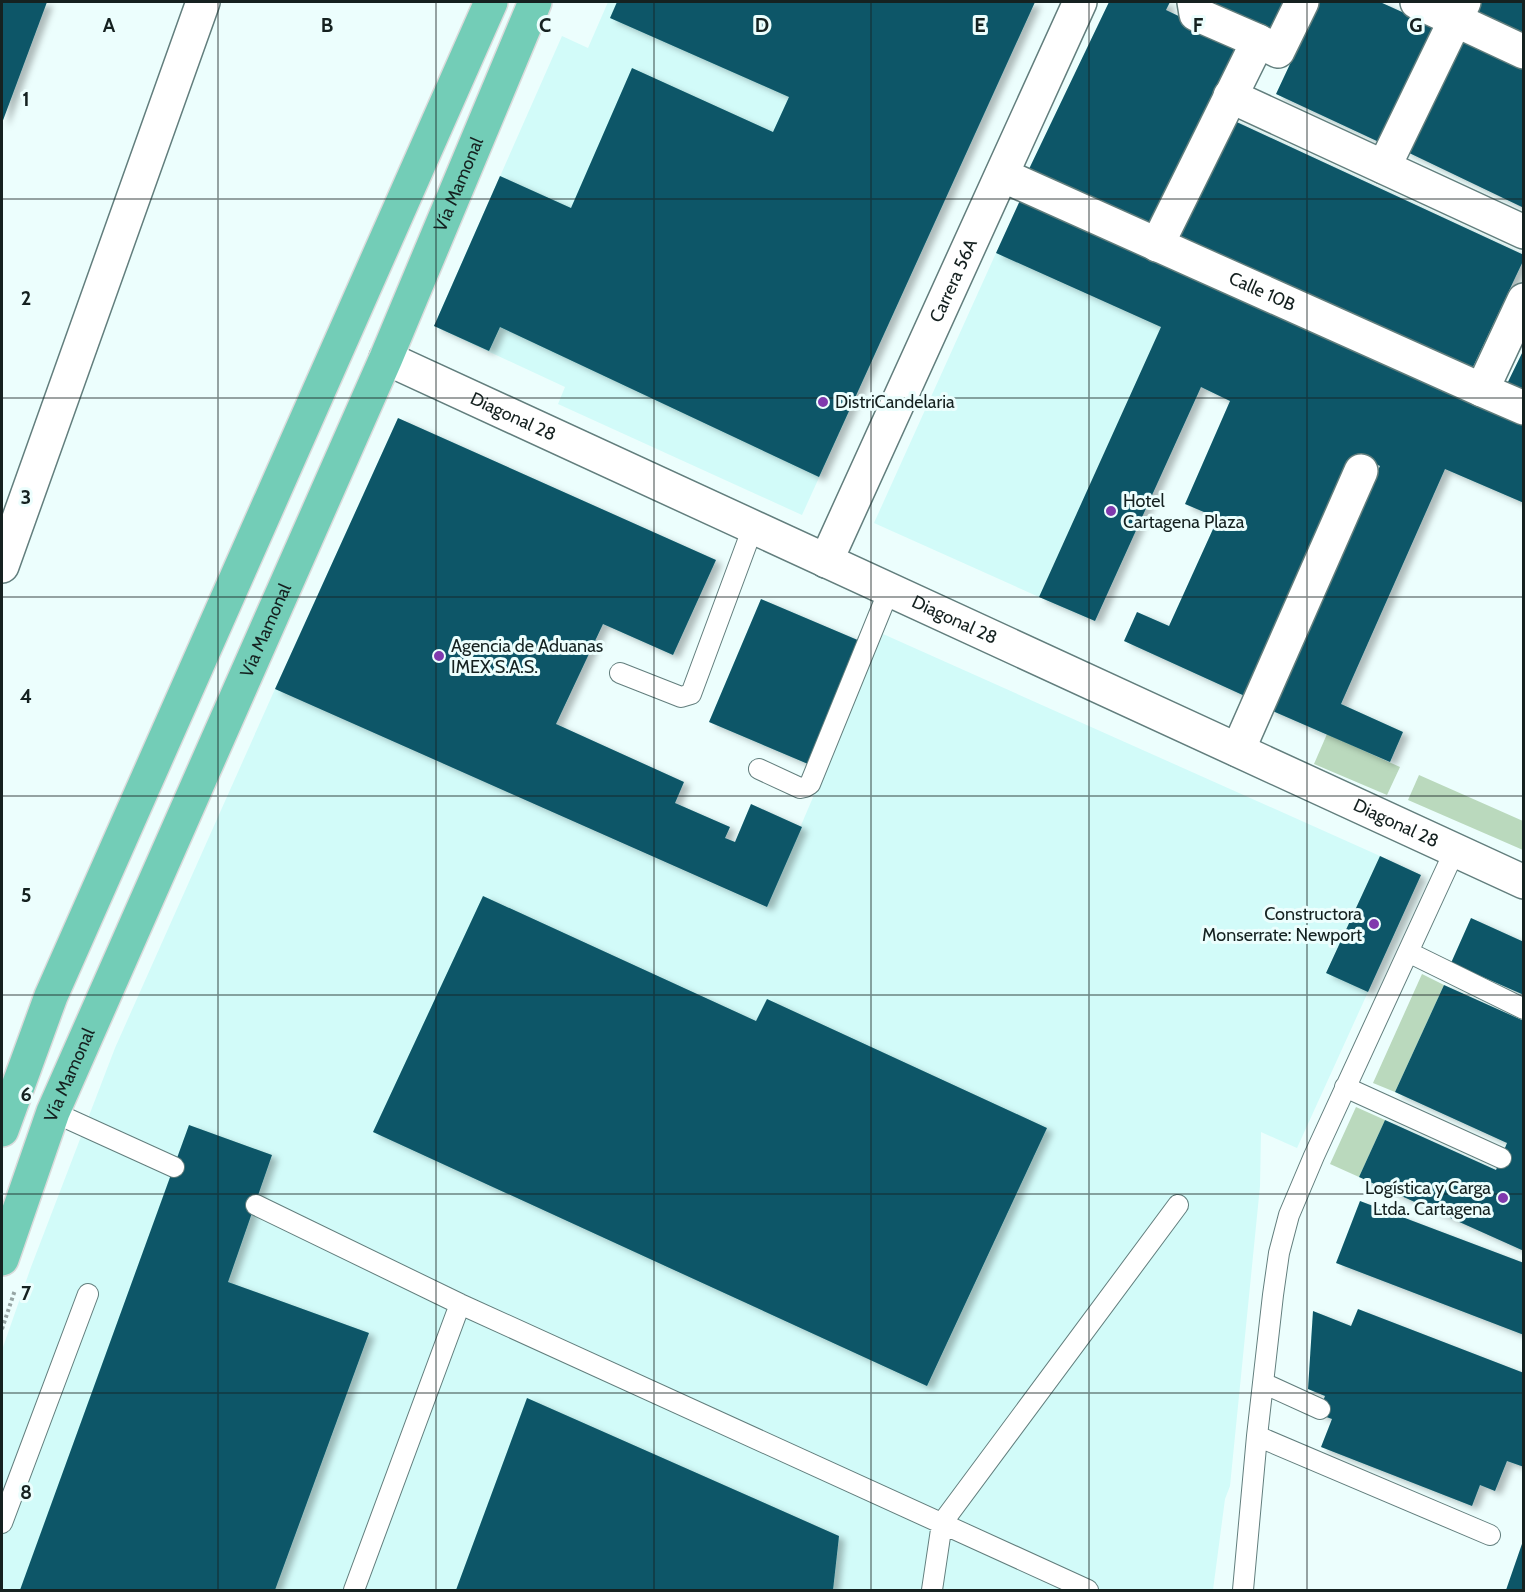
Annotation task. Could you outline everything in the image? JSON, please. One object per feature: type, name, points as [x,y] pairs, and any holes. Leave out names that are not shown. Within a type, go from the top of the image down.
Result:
[{"type":"main road","points":[[2,1130],[51,996],[491,2]]},
{"type":"main road","name":"Vía Mamonal","points":[[2,1259],[53,1112],[386,358],[536,2]]},
{"type":"street","points":[[2,566],[203,2]]},
{"type":"street","name":"Carrera 56A","points":[[826,561],[1080,2]]},
{"type":"street","points":[[1194,2],[1196,14],[1278,51],[1302,2]]},
{"type":"street","points":[[1417,2],[1460,10],[1524,52]]},
{"type":"street","points":[[1384,167],[1460,10]]},
{"type":"street","points":[[1157,245],[1258,41]]},
{"type":"street","points":[[1230,96],[1524,232]]},
{"type":"street","name":"Calle 10B","points":[[1002,175],[1524,408]]},
{"type":"street","points":[[1482,390],[1524,300]]},
{"type":"street","name":"Diagonal 28","points":[[386,358],[1524,882]]},
{"type":"street","points":[[1238,750],[1361,471]]},
{"type":"lane","points":[[620,673],[681,697],[691,694],[753,527]]},
{"type":"lane","points":[[759,769],[800,788],[810,784],[889,590]]},
{"type":"lane","points":[[1243,1590],[1263,1383],[1279,1253],[1289,1215],[1345,1087],[1455,850]]},
{"type":"lane","points":[[1408,952],[1524,1009]]},
{"type":"lane","points":[[1345,1087],[1501,1158]]},
{"type":"lane","points":[[53,1112],[174,1167]]},
{"type":"lane","points":[[256,1205],[460,1304],[1088,1590]]},
{"type":"lane","points":[[932,1590],[942,1523],[1178,1205]]},
{"type":"lane","points":[[2,1523],[87,1294]]},
{"type":"lane","points":[[354,1590],[460,1304]]},
{"type":"lane","points":[[1263,1383],[1320,1409]]},
{"type":"lane","points":[[1257,1436],[1490,1535]]},
{"type":"shaded area","points":[[608,2],[1035,2],[802,515],[558,404],[565,387],[434,326],[562,36],[588,48]]},
{"type":"shaded area","points":[[996,253],[1161,327],[1039,597],[874,523]]},
{"type":"shaded area","points":[[883,634],[1380,856],[1326,972],[1368,992],[1297,1148],[1261,1132],[1260,1186],[1230,1486],[1225,1499],[1213,1590],[2,1590],[2,1350],[31,1267],[115,1048],[275,689],[766,907]]},
{"type":"green space","points":[[1327,734],[1400,767],[1387,795],[1314,764]]},
{"type":"green space","points":[[1419,775],[1523,821],[1523,850],[1408,800]]},
{"type":"green space","points":[[1422,974],[1444,985],[1395,1092],[1373,1083]]},
{"type":"green space","points":[[1356,1107],[1385,1120],[1359,1177],[1330,1164]]},
{"type":"building","points":[[2,2],[47,2],[2,123]]},
{"type":"building","points":[[617,2],[1035,2],[819,477],[500,327],[489,351],[434,326],[500,176],[571,208],[632,68],[773,132],[789,97],[610,18]]},
{"type":"building","points":[[1109,2],[1170,2],[1166,10],[1241,46],[1153,228],[1029,169]]},
{"type":"building","points":[[1207,2],[1287,2],[1273,31]]},
{"type":"building","points":[[1319,2],[1380,2],[1433,26],[1379,142],[1276,94]]},
{"type":"building","points":[[1478,2],[1524,2],[1524,34],[1473,11]]},
{"type":"building","points":[[1459,37],[1524,69],[1524,208],[1403,150]]},
{"type":"building","points":[[1228,118],[1524,255],[1471,371],[1173,233]]},
{"type":"building","points":[[1022,196],[1524,422],[1524,503],[1445,469],[1341,704],[1403,732],[1390,762],[1268,709],[1380,466],[1356,455],[1247,697],[1124,641],[1137,612],[1169,626],[1218,518],[1185,504],[1230,401],[1201,387],[1095,621],[1039,597],[1161,327],[996,253]]},
{"type":"building","points":[[1524,349],[1524,396],[1505,388]]},
{"type":"building","name":"Agencia de Aduanas IMEX S.A.S.","points":[[398,418],[716,560],[673,655],[603,624],[556,724],[684,782],[675,803],[730,827],[725,838],[735,842],[751,804],[802,827],[767,907],[275,689]]},
{"type":"building","points":[[761,599],[860,641],[808,764],[709,722]]},
{"type":"building","name":"Constructora Monserrate: Newport","points":[[1380,856],[1421,875],[1368,992],[1326,973]]},
{"type":"building","points":[[483,896],[756,1021],[767,999],[1047,1128],[927,1386],[373,1132]]},
{"type":"building","points":[[1471,918],[1524,942],[1524,995],[1451,963]]},
{"type":"building","points":[[1444,985],[1524,1021],[1524,1251],[1359,1177],[1385,1120],[1496,1170],[1507,1143],[1395,1092]]},
{"type":"building","points":[[189,1125],[272,1155],[228,1282],[369,1333],[275,1590],[20,1590]]},
{"type":"building","points":[[1360,1201],[1524,1263],[1524,1335],[1336,1263]]},
{"type":"building","points":[[1358,1309],[1524,1373],[1524,1467],[1507,1461],[1495,1491],[1480,1485],[1472,1506],[1321,1447],[1332,1419],[1318,1414],[1325,1396],[1308,1389],[1313,1311],[1351,1326]]},
{"type":"building","points":[[527,1398],[839,1536],[833,1590],[456,1590]]},
{"type":"building","points":[[1523,1541],[1524,1590],[1506,1590]]},
{"type":"place","name":"DistriCandelaria","points":[[823,402]]},
{"type":"place","name":"Hotel Cartagena Plaza","points":[[1111,511]]},
{"type":"place","name":"Agencia de Aduanas IMEX S.A.S.","points":[[439,656]]},
{"type":"place","name":"Constructora Monserrate: Newport","points":[[1374,924]]},
{"type":"place","name":"Logística y Carga Ltda. Cartagena","points":[[1503,1198]]}]
